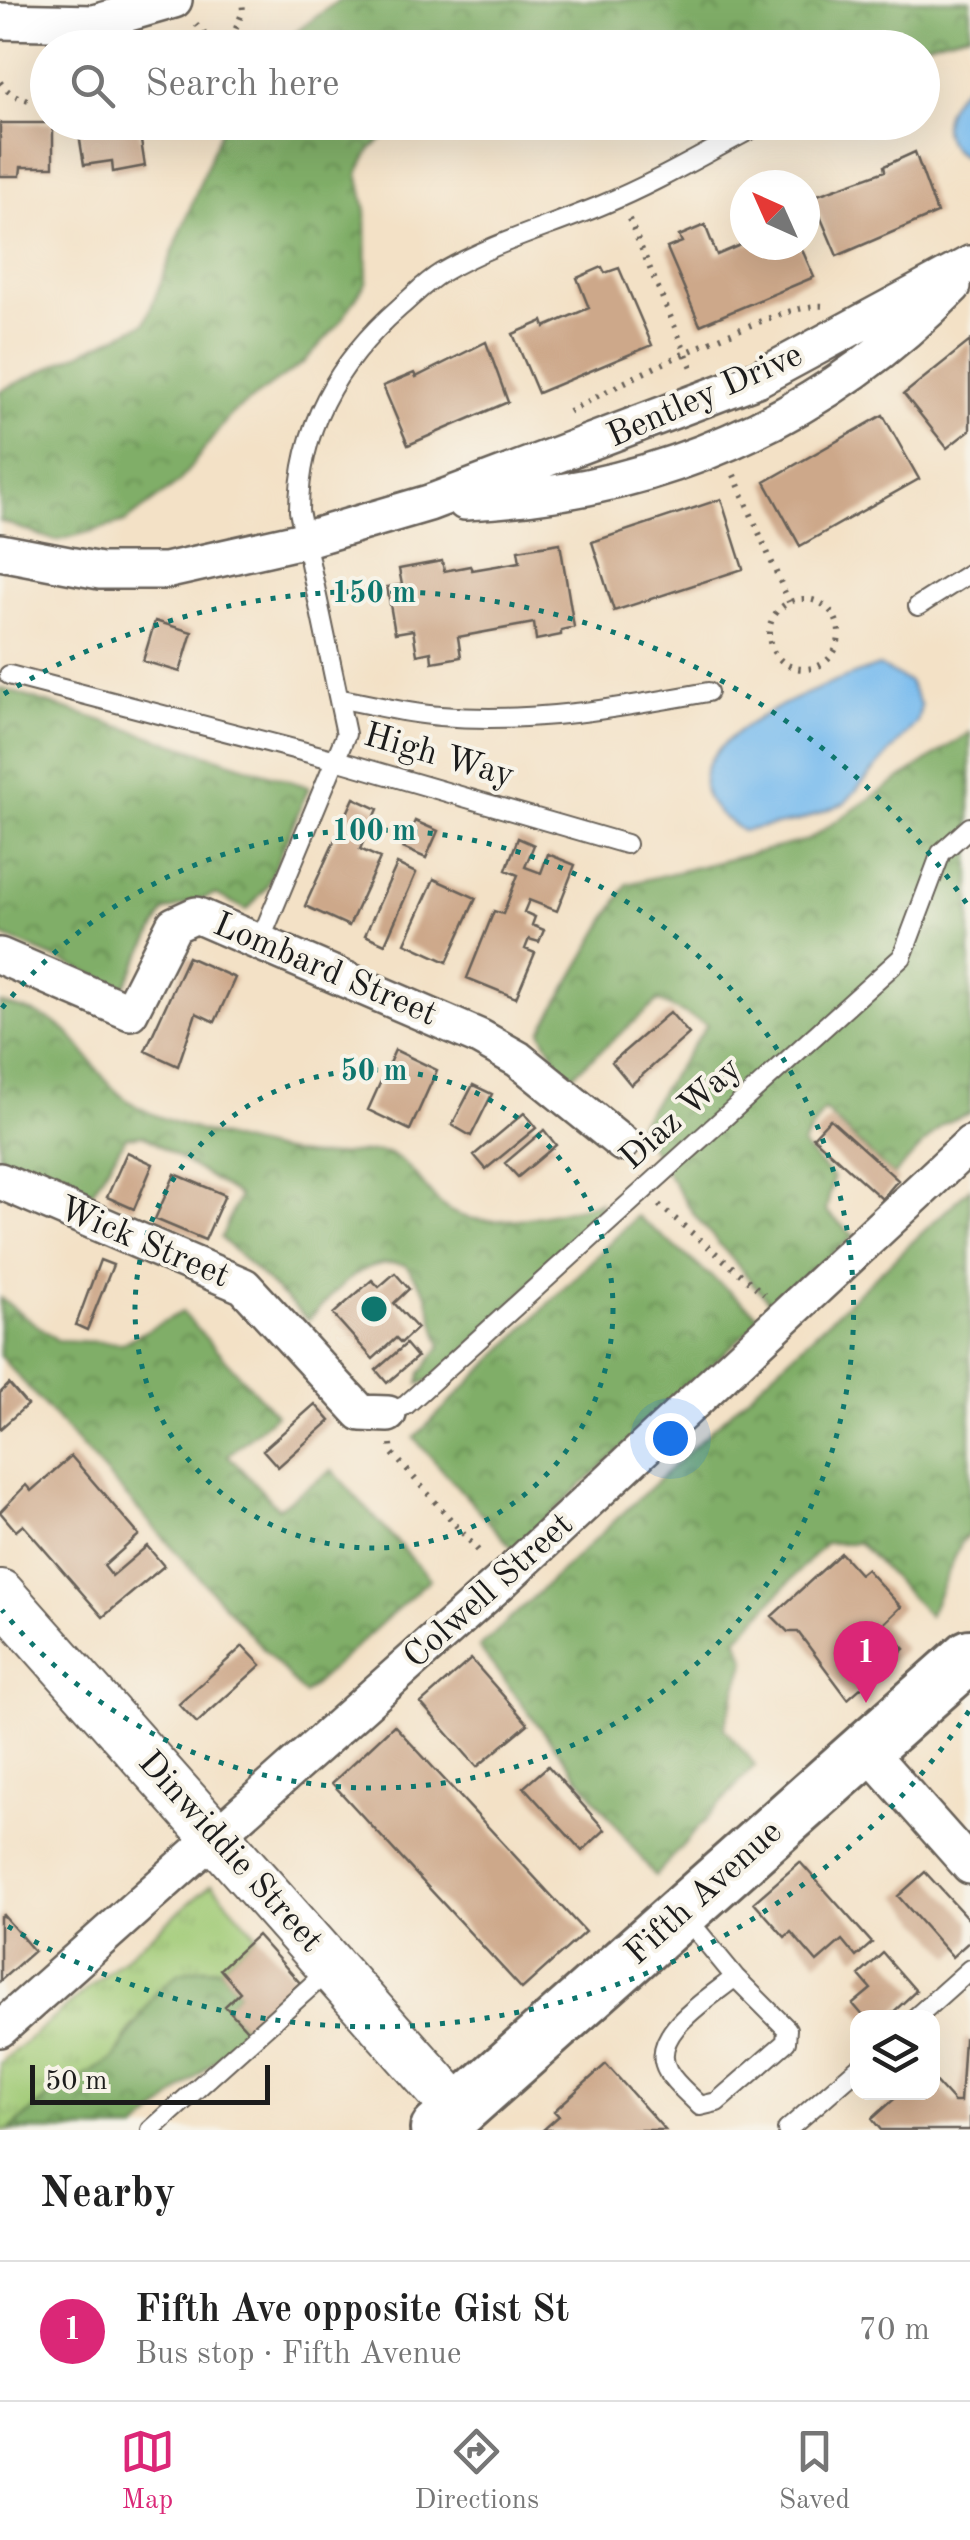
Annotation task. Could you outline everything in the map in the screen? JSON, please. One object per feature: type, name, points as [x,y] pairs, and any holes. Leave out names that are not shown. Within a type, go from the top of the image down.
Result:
[{"type":"main road","name":"Fifth Avenue","points":[[448,2120],[970,1656]]},
{"type":"street","points":[[0,20],[79,24],[119,8],[185,12]]},
{"type":"street","name":"Bentley Drive","points":[[429,503],[575,493],[723,447],[793,412],[854,373],[915,325],[970,267]]},
{"type":"street","name":"Bentley Drive","points":[[0,552],[100,571],[164,571],[303,540],[429,503],[757,379],[970,267]]},
{"type":"street","name":"Lombard Street","points":[[0,956],[130,1012],[174,925],[196,915],[479,1037],[518,1059],[622,1142]]},
{"type":"street","name":"Colwell Street","points":[[0,2029],[504,1580],[970,1144]]},
{"type":"street","name":"Wick Street","points":[[0,1181],[244,1286],[362,1413],[388,1414]]},
{"type":"street","name":"Dinwiddie Street","points":[[0,1594],[332,1967],[448,2120]]},
{"type":"street","points":[[866,1749],[970,1866]]},
{"type":"lane","name":"High Way","points":[[626,844],[336,760],[346,734],[342,699],[303,540],[299,476],[311,429],[339,372],[380,325],[437,275],[506,240],[604,204],[730,140]]},
{"type":"lane","points":[[918,606],[970,572]]},
{"type":"lane","points":[[9,675],[336,760],[260,940]]},
{"type":"lane","points":[[342,699],[438,716],[504,719],[604,711],[708,692]]},
{"type":"lane","name":"Diaz Way","points":[[388,1414],[406,1405],[902,957],[941,852],[970,828]]},
{"type":"lane","points":[[682,1912],[735,1977],[787,2029],[786,2042],[717,2102],[700,2106],[668,2072],[663,2054],[669,2034],[735,1977]]},
{"type":"lane","points":[[151,2130],[332,1967]]},
{"type":"lane","points":[[924,2010],[970,1968]]},
{"type":"lane","points":[[788,2130],[850,2075]]},
{"type":"path","points":[[235,30],[243,11],[242,0]]},
{"type":"path","points":[[0,82],[8,93],[30,100]]},
{"type":"path","points":[[629,219],[696,378]]},
{"type":"path","points":[[562,416],[687,354],[818,304],[835,311]]},
{"type":"path","points":[[732,470],[789,602]]},
{"type":"path","points":[[800,599],[821,604],[836,621],[839,633],[832,656],[813,669],[789,667],[772,651],[768,628],[789,602],[800,599]]},
{"type":"path","points":[[643,1192],[788,1314]]},
{"type":"path","points":[[388,1414],[392,1454],[504,1580]]},
{"type":"green space","points":[[339,0],[970,0],[970,33],[940,40],[940,30],[299,30]]},
{"type":"green space","points":[[217,140],[381,140],[370,150],[358,173],[366,211],[367,281],[339,324],[304,362],[231,414],[179,482],[125,522],[56,541],[0,521],[0,391],[145,323]]},
{"type":"green space","points":[[0,688],[309,787],[266,888],[247,910],[215,894],[164,912],[124,988],[0,935]]},
{"type":"green space","points":[[970,732],[970,1113],[943,1124],[893,1176],[824,1110],[802,1145],[833,1178],[826,1211],[854,1236],[771,1304],[695,1216],[637,1126],[707,1025],[658,1001],[567,1080],[541,1031],[627,884],[808,840]]},
{"type":"green space","points":[[0,1003],[54,1022],[121,1095],[166,1119],[295,1154],[382,1152],[400,1160],[444,1207],[459,1215],[521,1219],[600,1202],[600,1213],[439,1377],[419,1384],[421,1373],[441,1346],[426,1292],[406,1265],[390,1263],[363,1270],[308,1320],[221,1238],[239,1196],[143,1135],[126,1137],[86,1202],[36,1179],[0,1155]]},
{"type":"green space","points":[[970,1188],[970,1533],[962,1541],[929,1616],[859,1543],[825,1543],[737,1639],[746,1660],[724,1728],[755,1765],[655,1876],[479,1648]]},
{"type":"green space","points":[[637,1216],[762,1318],[513,1549],[414,1438]]},
{"type":"green space","points":[[0,1298],[57,1340],[122,1343],[182,1312],[276,1415],[228,1455],[278,1508],[332,1470],[430,1579],[304,1694],[0,1356]]},
{"type":"green space","points":[[212,1884],[257,1935],[220,1969],[205,1968],[133,2025],[114,2059],[50,2096],[9,2130],[0,2130],[0,2063]]},
{"type":"green space","points":[[220,1969],[240,1992],[226,2006],[248,2031],[137,2130],[9,2130],[50,2096],[114,2059],[154,1995],[179,1973]]},
{"type":"water","points":[[970,82],[970,159],[949,143],[944,122],[952,100]]},
{"type":"water","points":[[879,666],[909,682],[921,706],[917,722],[845,803],[799,821],[742,831],[715,809],[708,799],[704,775],[715,753],[737,732],[798,697]]},
{"type":"building","points":[[0,123],[30,123],[30,140],[53,140],[53,167],[21,167],[20,176],[0,176]]},
{"type":"building","points":[[80,140],[141,140],[145,166],[113,172],[112,161],[84,165]]},
{"type":"building","points":[[915,152],[937,213],[837,256],[820,216],[820,194],[885,171],[884,166]]},
{"type":"building","points":[[705,225],[717,255],[730,249],[730,260],[807,260],[814,277],[700,325],[667,248],[682,242],[679,236]]},
{"type":"building","points":[[602,267],[605,273],[619,268],[652,345],[538,393],[513,334],[543,321],[545,327],[589,308],[577,278]]},
{"type":"building","points":[[970,341],[970,430],[947,448],[904,394]]},
{"type":"building","points":[[486,342],[508,402],[408,445],[383,386],[414,373],[416,377]]},
{"type":"building","points":[[883,415],[919,479],[800,546],[765,482]]},
{"type":"building","points":[[721,499],[743,569],[614,611],[592,542]]},
{"type":"building","points":[[560,543],[574,627],[561,630],[561,635],[536,640],[534,623],[458,637],[461,657],[432,662],[431,652],[417,655],[413,630],[395,633],[387,587],[402,585],[399,569],[442,561],[444,571],[470,566],[472,570],[520,562],[518,550]]},
{"type":"building","points":[[155,621],[192,632],[180,672],[143,661]]},
{"type":"building","points":[[354,798],[378,809],[360,849],[380,858],[349,926],[305,906]]},
{"type":"building","points":[[415,821],[438,831],[426,858],[403,848]]},
{"type":"building","points":[[518,838],[534,845],[525,867],[541,873],[548,854],[575,865],[557,911],[529,900],[524,912],[535,917],[532,925],[544,930],[539,942],[529,939],[525,949],[535,953],[516,998],[467,978],[494,911],[503,914],[518,875],[506,870]]},
{"type":"building","points":[[397,864],[416,873],[385,944],[365,935]]},
{"type":"building","points":[[434,879],[476,898],[447,962],[405,943]]},
{"type":"building","points":[[188,957],[235,978],[215,1022],[196,1013],[178,1066],[145,1051]]},
{"type":"building","points":[[670,1012],[689,1034],[631,1085],[612,1062]]},
{"type":"building","points":[[395,1050],[437,1070],[410,1130],[368,1110]]},
{"type":"building","points":[[473,1085],[492,1094],[471,1136],[452,1125]]},
{"type":"building","points":[[524,1113],[536,1128],[486,1169],[474,1155]]},
{"type":"building","points":[[830,1119],[898,1180],[882,1199],[813,1137]]},
{"type":"building","points":[[544,1130],[556,1145],[518,1177],[505,1163]]},
{"type":"building","points":[[127,1152],[153,1164],[134,1209],[107,1197]]},
{"type":"building","points":[[175,1174],[225,1195],[205,1240],[155,1219]]},
{"type":"building","points":[[100,1260],[113,1265],[87,1330],[76,1325]]},
{"type":"building","points":[[395,1273],[409,1289],[394,1303],[417,1328],[401,1343],[396,1338],[373,1359],[333,1314],[372,1280],[379,1287]]},
{"type":"building","points":[[406,1344],[417,1357],[387,1383],[376,1370]]},
{"type":"building","points":[[9,1384],[27,1405],[0,1429],[0,1393]]},
{"type":"building","points":[[315,1404],[330,1421],[278,1467],[263,1450]]},
{"type":"building","points":[[71,1456],[139,1535],[104,1566],[112,1576],[147,1546],[164,1566],[103,1617],[23,1525],[16,1531],[0,1512],[26,1485],[31,1491]]},
{"type":"building","points":[[841,1553],[860,1574],[866,1569],[901,1607],[883,1624],[905,1649],[848,1699],[798,1632],[788,1632],[772,1616]]},
{"type":"building","points":[[243,1646],[261,1665],[197,1723],[179,1704]]},
{"type":"building","points":[[471,1659],[528,1724],[477,1767],[421,1703]]},
{"type":"building","points":[[394,1725],[585,1932],[522,1989],[332,1783]]},
{"type":"building","points":[[548,1766],[605,1830],[582,1851],[524,1787]]},
{"type":"building","points":[[800,1862],[872,1943],[856,1957],[842,1940],[817,1962],[791,1932],[785,1937],[754,1902]]},
{"type":"building","points":[[925,1872],[970,1921],[970,1941],[952,1957],[898,1896]]},
{"type":"building","points":[[3,1915],[34,1951],[0,1981],[0,1917]]},
{"type":"building","points":[[257,1935],[300,1983],[248,2031],[225,2006],[240,1992],[220,1969]]},
{"type":"building","points":[[883,1953],[916,1991],[896,2010],[858,2010],[853,2004],[871,1989],[859,1975]]},
{"type":"building","points":[[964,2039],[970,2039],[970,2130],[881,2130],[872,2119],[893,2100],[940,2100],[940,2087],[954,2102],[960,2102]]},
{"type":"building","points":[[606,2064],[665,2130],[543,2130],[559,2116],[554,2111]]},
{"type":"place","name":"Fifth Ave opposite Gist St","points":[[866,1703]]}]
